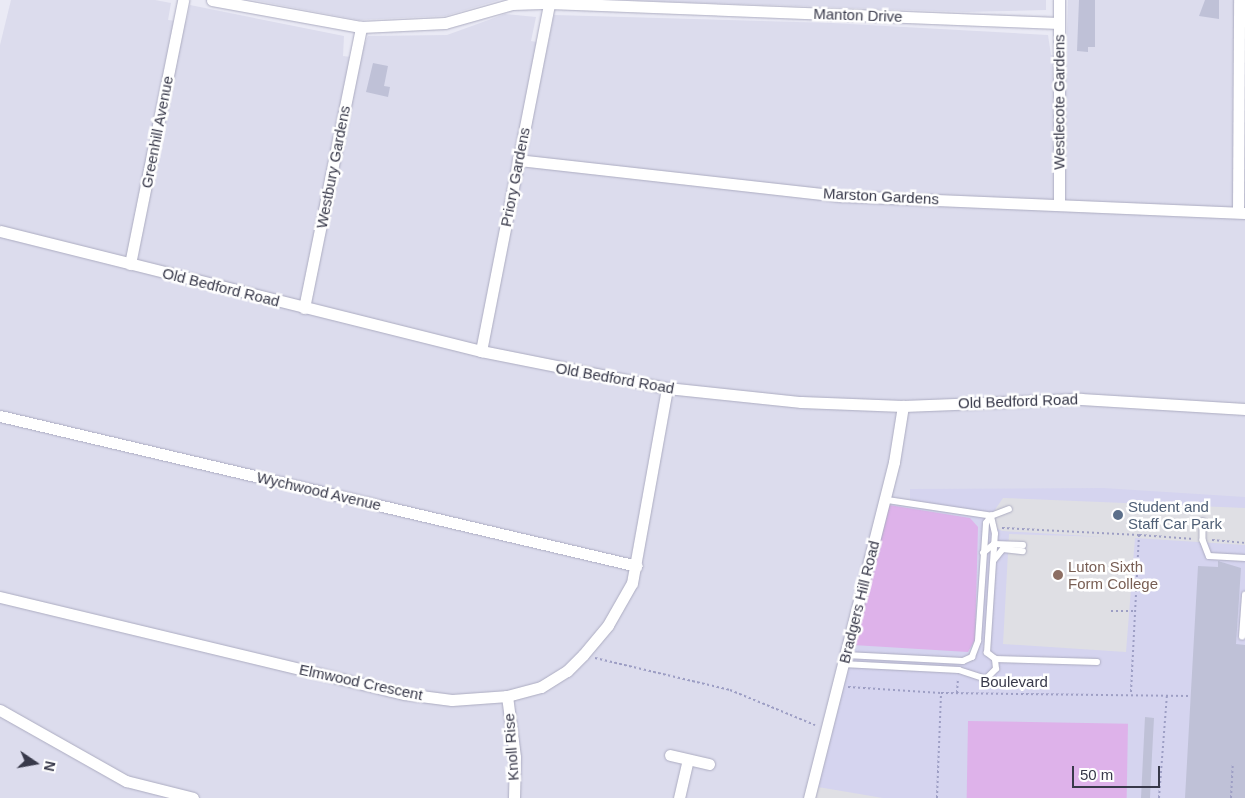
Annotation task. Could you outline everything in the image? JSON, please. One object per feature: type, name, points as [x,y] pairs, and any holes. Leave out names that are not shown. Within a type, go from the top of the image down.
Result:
[{"type":"street","name":"Greenhill Avenue","points":[[130,264],[183,0]]},
{"type":"street","name":"Manton Drive","points":[[212,0],[361,27],[445,23],[512,4],[550,3],[1059,24]]},
{"type":"street","name":"Westlecote Gardens","points":[[1059,0],[1059,204]]},
{"type":"street","points":[[1240,0],[1242,213]]},
{"type":"street","name":"Priory Gardens","points":[[481,351],[550,3]]},
{"type":"street","name":"Westbury Gardens","points":[[304,308],[361,27]]},
{"type":"street","name":"Marston Gardens","points":[[518,160],[841,196],[1242,213]]},
{"type":"street","name":"Old Bedford Road","points":[[0,231],[481,351],[667,388],[801,402],[903,406],[1081,399],[1245,408]]},
{"type":"street","name":"Elmwood Crescent","points":[[0,597],[405,694],[452,700],[507,696],[541,686],[567,671],[608,625],[637,566],[667,388]]},
{"type":"street","name":"Bradgers Hill Road","points":[[809,798],[884,500],[903,406]]},
{"type":"street","name":"Wychwood Avenue","points":[[0,416],[637,566]]},
{"type":"street","name":"Knoll Rise","points":[[507,696],[515,757],[514,798]]},
{"type":"street","points":[[0,710],[126,781],[193,798]]},
{"type":"street","points":[[670,755],[709,764]]},
{"type":"street","points":[[679,798],[688,760]]},
{"type":"lane","points":[[884,500],[991,516],[1009,509]]},
{"type":"lane","points":[[845,659],[962,661],[972,657],[978,641],[985,533],[991,516]]},
{"type":"lane","points":[[991,516],[994,544],[987,653],[995,659],[1096,662]]},
{"type":"lane","points":[[1204,521],[1203,540],[1209,556],[1245,558]]},
{"type":"lane","points":[[983,553],[994,544],[1023,548],[1003,550],[993,562]]},
{"type":"lane","points":[[1242,637],[1245,595]]},
{"type":"lane","points":[[845,659],[959,670],[986,679],[996,669],[995,659]]},
{"type":"path","points":[[1002,528],[1245,542]]},
{"type":"path","points":[[1131,692],[1139,535]]},
{"type":"path","points":[[1111,611],[1135,611]]},
{"type":"path","points":[[583,655],[730,690],[826,730]]},
{"type":"path","points":[[958,679],[958,693]]},
{"type":"path","name":"Boulevard","points":[[838,686],[941,693],[1131,692],[1191,696]]},
{"type":"path","points":[[937,798],[941,693]]},
{"type":"path","points":[[1159,798],[1166,694]]},
{"type":"path","points":[[1231,798],[1233,763]]},
{"type":"shaded area","points":[[11,0],[155,0],[171,3],[168,20],[186,22],[190,5],[344,36],[343,56],[359,58],[368,36],[447,35],[505,14],[536,17],[531,41],[548,44],[554,15],[831,23],[1048,35],[1051,55],[1066,58],[1068,0],[1245,0],[1245,798],[0,798],[0,45]]},
{"type":"shaded area","points":[[252,0],[500,0],[445,16],[359,20]]},
{"type":"shaded area","points":[[624,0],[1046,0],[1046,10],[964,12]]},
{"type":"shaded area","name":"Luton Sixth Form College","points":[[1103,488],[1245,497],[1245,798],[816,798],[889,505],[910,501],[910,489]]},
{"type":"shaded area","points":[[1003,498],[1245,508],[1245,545],[1135,538],[1126,652],[1003,644],[1009,534],[1106,537],[1002,531],[986,523]]},
{"type":"shaded area","points":[[889,505],[970,518],[978,527],[975,640],[968,652],[853,645]]},
{"type":"shaded area","points":[[968,721],[1128,724],[1127,798],[967,798]]},
{"type":"shaded area","points":[[818,787],[883,798],[816,798]]},
{"type":"building","points":[[1079,0],[1095,0],[1095,47],[1088,47],[1088,52],[1077,51]]},
{"type":"building","points":[[1205,0],[1219,0],[1219,19],[1199,16]]},
{"type":"building","points":[[373,63],[388,66],[384,86],[390,87],[388,97],[366,92]]},
{"type":"building","name":"Luton Sixth Form College","points":[[1218,561],[1241,568],[1236,644],[1245,645],[1245,798],[1185,798],[1198,566],[1218,567]]},
{"type":"building","points":[[1145,717],[1154,718],[1150,798],[1141,798]]},
{"type":"place","name":"Student and Staff Car Park","points":[[1118,515]]},
{"type":"place","name":"Luton Sixth Form College","points":[[1058,575]]}]
